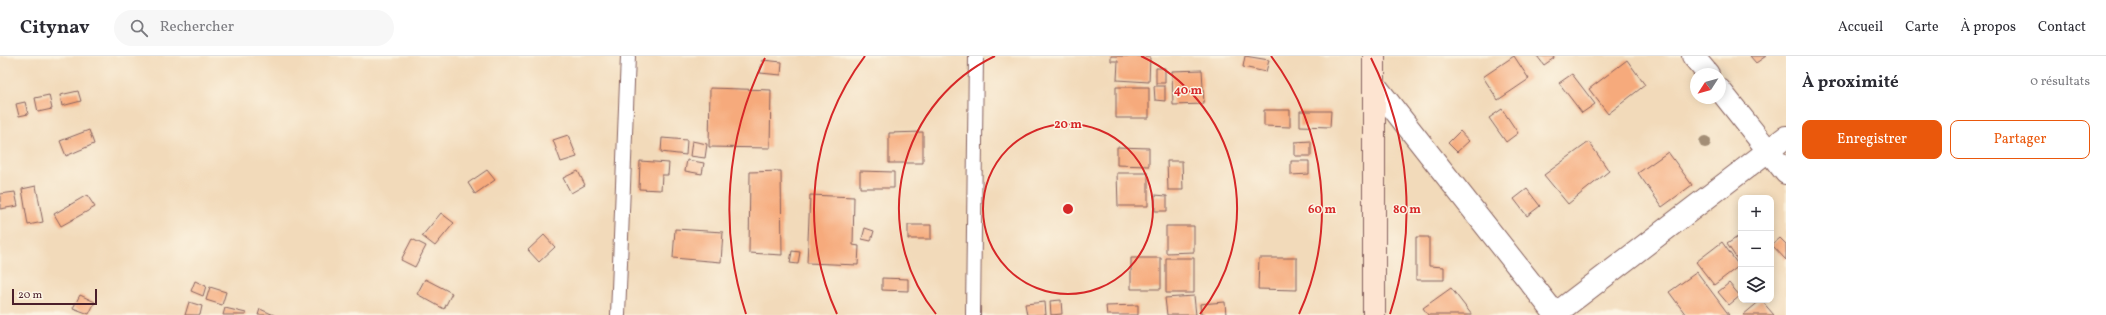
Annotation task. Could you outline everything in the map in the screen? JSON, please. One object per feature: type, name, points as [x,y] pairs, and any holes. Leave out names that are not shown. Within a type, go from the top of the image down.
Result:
[{"type":"street","points":[[1374,56],[1374,315]]},
{"type":"street","points":[[1693,56],[1703,68]]},
{"type":"street","points":[[1374,84],[1555,315],[1786,137]]},
{"type":"street","points":[[1726,98],[1786,173]]},
{"type":"lane","points":[[618,315],[628,56]]},
{"type":"lane","points":[[973,315],[976,56]]},
{"type":"building","points":[[1111,56],[1150,56],[1149,82],[1117,80],[1118,61],[1111,61]]},
{"type":"building","points":[[1245,56],[1269,60],[1266,72],[1243,67]]},
{"type":"building","points":[[1514,56],[1529,79],[1498,100],[1483,77]]},
{"type":"building","points":[[1537,56],[1553,56],[1554,58],[1544,65]]},
{"type":"building","points":[[1750,56],[1766,56],[1756,63]]},
{"type":"building","points":[[762,60],[782,62],[781,75],[760,73]]},
{"type":"building","points":[[1627,60],[1645,85],[1608,114],[1589,89]]},
{"type":"building","points":[[1156,68],[1165,68],[1165,83],[1156,83]]},
{"type":"building","points":[[1202,70],[1204,104],[1173,105],[1172,71]]},
{"type":"building","points":[[1572,74],[1595,104],[1582,113],[1559,83]]},
{"type":"building","points":[[1154,86],[1165,86],[1165,101],[1155,100]]},
{"type":"building","points":[[1116,87],[1149,87],[1149,118],[1116,118]]},
{"type":"building","points":[[710,88],[771,90],[770,148],[709,147]]},
{"type":"building","points":[[78,91],[81,101],[62,106],[60,95]]},
{"type":"building","points":[[49,95],[52,109],[38,112],[35,98]]},
{"type":"building","points":[[25,102],[28,114],[19,116],[16,104]]},
{"type":"building","points":[[1502,109],[1518,133],[1506,142],[1489,118]]},
{"type":"building","points":[[1264,110],[1290,110],[1290,127],[1264,126]]},
{"type":"building","points":[[1300,111],[1331,111],[1330,127],[1300,126]]},
{"type":"building","points":[[89,130],[94,144],[66,156],[60,141]]},
{"type":"building","points":[[1460,131],[1469,141],[1457,152],[1448,143]]},
{"type":"building","points":[[923,132],[923,163],[889,163],[889,133]]},
{"type":"building","points":[[568,135],[577,157],[561,162],[553,140]]},
{"type":"building","points":[[662,138],[687,140],[686,155],[661,152]]},
{"type":"building","points":[[692,141],[707,144],[705,158],[690,156]]},
{"type":"building","points":[[1311,141],[1311,156],[1295,156],[1295,142]]},
{"type":"building","points":[[1589,142],[1609,171],[1568,204],[1544,175]]},
{"type":"building","points":[[1117,147],[1149,148],[1149,166],[1117,165]]},
{"type":"building","points":[[1668,152],[1692,185],[1662,207],[1638,173]]},
{"type":"building","points":[[687,160],[704,163],[702,174],[685,171]]},
{"type":"building","points":[[640,161],[669,163],[668,175],[662,175],[661,190],[639,189]]},
{"type":"building","points":[[1167,161],[1182,161],[1183,190],[1168,190]]},
{"type":"building","points":[[1291,161],[1309,161],[1309,174],[1291,175]]},
{"type":"building","points":[[487,170],[495,180],[475,194],[468,183]]},
{"type":"building","points":[[578,171],[585,185],[571,193],[563,178]]},
{"type":"building","points":[[781,171],[782,255],[749,253],[750,172]]},
{"type":"building","points":[[860,171],[894,172],[894,188],[860,188]]},
{"type":"building","points":[[1117,173],[1148,173],[1148,206],[1118,206]]},
{"type":"building","points":[[36,186],[43,222],[28,225],[22,189]]},
{"type":"building","points":[[1527,189],[1540,206],[1527,216],[1514,199]]},
{"type":"building","points":[[15,192],[18,206],[0,209],[0,194]]},
{"type":"building","points":[[87,195],[95,207],[61,226],[54,214]]},
{"type":"building","points":[[810,195],[854,197],[853,245],[859,246],[858,265],[807,263]]},
{"type":"building","points":[[1155,195],[1167,196],[1167,211],[1155,211]]},
{"type":"building","points":[[441,213],[454,223],[435,246],[422,236]]},
{"type":"building","points":[[908,225],[931,225],[931,239],[908,239]]},
{"type":"building","points":[[1166,226],[1194,226],[1194,252],[1166,253]]},
{"type":"building","points":[[865,228],[874,231],[871,241],[862,239]]},
{"type":"building","points":[[675,229],[723,232],[721,262],[673,258]]},
{"type":"building","points":[[544,235],[555,247],[539,262],[528,250]]},
{"type":"building","points":[[1416,237],[1429,237],[1429,266],[1444,267],[1444,280],[1416,280]]},
{"type":"building","points":[[1738,237],[1738,260],[1727,244]]},
{"type":"building","points":[[1780,238],[1786,244],[1786,260],[1774,247],[1774,243]]},
{"type":"building","points":[[412,239],[426,246],[415,267],[401,260]]},
{"type":"building","points":[[1722,242],[1738,267],[1714,285],[1696,262]]},
{"type":"building","points":[[792,251],[800,252],[798,264],[790,263]]},
{"type":"building","points":[[1131,258],[1161,258],[1161,289],[1131,289]]},
{"type":"building","points":[[1166,258],[1194,258],[1194,293],[1166,293]]},
{"type":"building","points":[[1259,258],[1297,258],[1297,290],[1258,289]]},
{"type":"building","points":[[1697,272],[1729,315],[1686,315],[1669,292]]},
{"type":"building","points":[[882,278],[908,279],[908,291],[882,290]]},
{"type":"building","points":[[425,279],[452,293],[444,309],[417,294]]},
{"type":"building","points":[[195,281],[206,286],[203,296],[191,291]]},
{"type":"building","points":[[1729,283],[1738,294],[1738,298],[1729,305],[1718,292]]},
{"type":"building","points":[[210,287],[226,292],[222,305],[206,300]]},
{"type":"building","points":[[1451,288],[1472,315],[1428,315],[1423,308]]},
{"type":"building","points":[[80,295],[95,302],[89,314],[73,308]]},
{"type":"building","points":[[1194,296],[1196,315],[1167,315],[1165,298]]},
{"type":"building","points":[[1061,300],[1062,314],[1051,315],[1050,301]]},
{"type":"building","points":[[189,302],[202,306],[200,315],[185,315]]},
{"type":"building","points":[[1045,302],[1046,315],[1027,315],[1025,304]]},
{"type":"building","points":[[1225,302],[1226,315],[1201,315],[1200,304]]},
{"type":"building","points":[[1757,303],[1764,303],[1774,315],[1743,315]]},
{"type":"building","points":[[1138,305],[1138,315],[1107,315],[1106,306]]},
{"type":"building","points":[[225,308],[246,313],[246,315],[223,315]]},
{"type":"building","points":[[260,309],[274,315],[258,315]]}]
